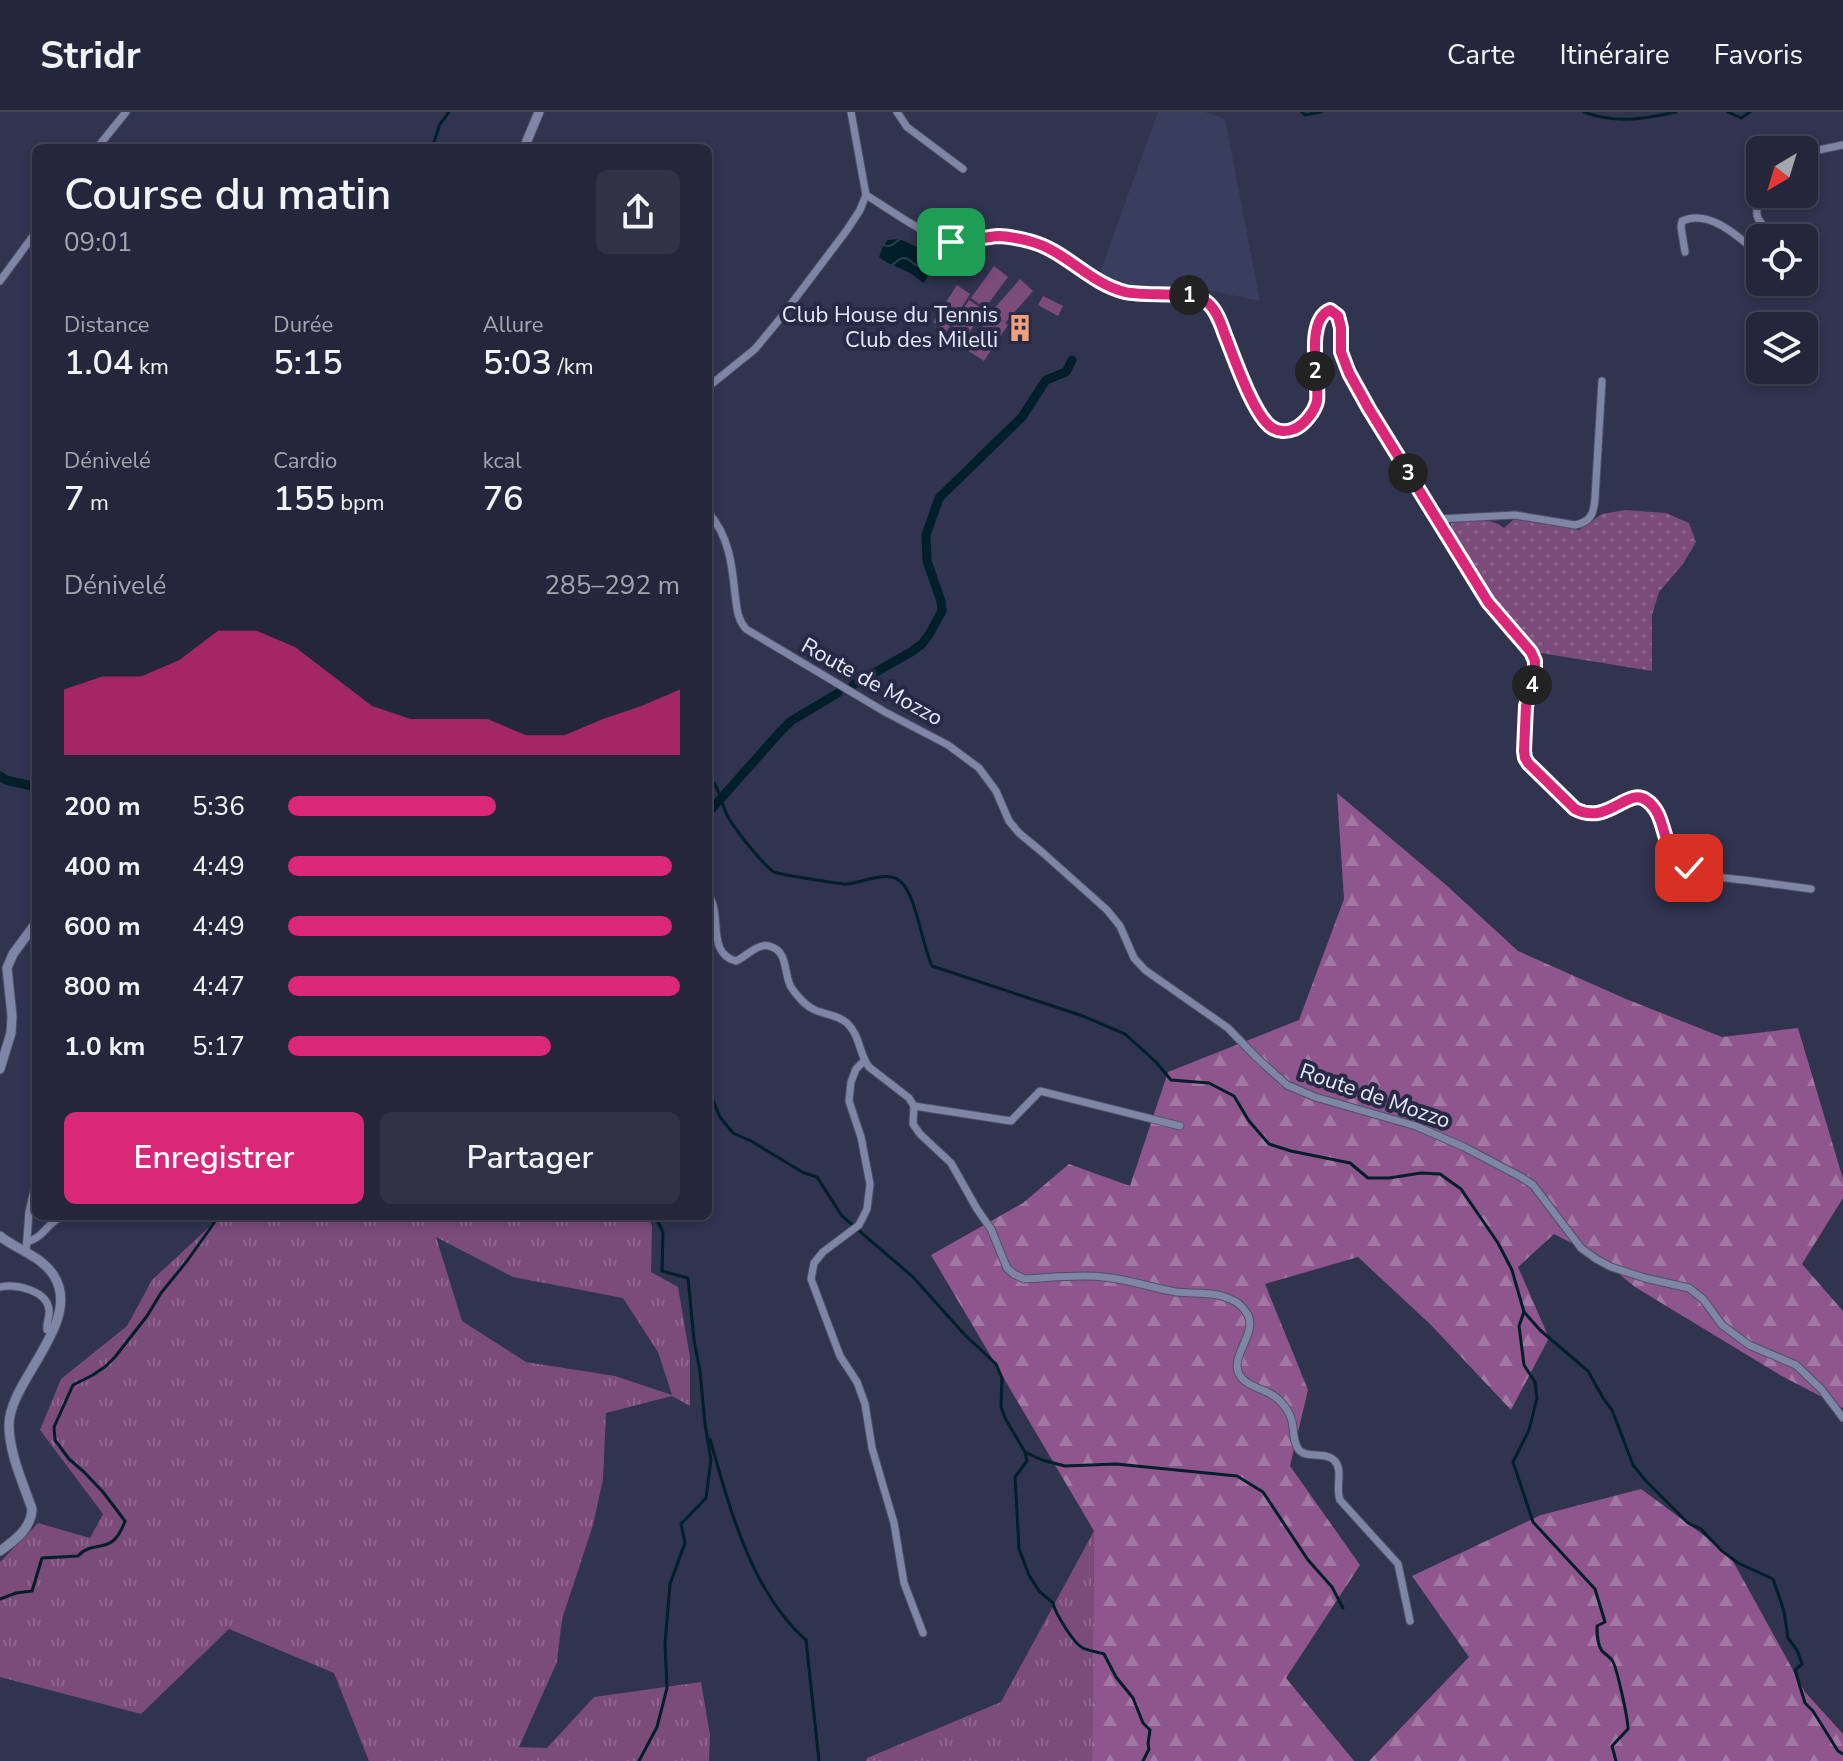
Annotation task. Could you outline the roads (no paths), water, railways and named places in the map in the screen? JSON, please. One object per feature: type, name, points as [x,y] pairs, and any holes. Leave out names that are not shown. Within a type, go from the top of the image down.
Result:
[{"type":"street","points":[[100,144],[126,112]]},
{"type":"street","points":[[526,144],[539,112]]},
{"type":"street","points":[[712,384],[755,349],[860,210],[866,195],[851,112]]},
{"type":"street","points":[[897,112],[907,127],[963,169]]},
{"type":"street","points":[[1818,150],[1843,145]]},
{"type":"street","points":[[866,195],[937,238],[963,242],[1001,236],[1031,242],[1052,249],[1116,289],[1129,293],[1202,298],[1211,305],[1220,321],[1260,413],[1271,427],[1281,431],[1296,428],[1307,419],[1317,403],[1314,365],[1316,338],[1320,318],[1325,311],[1334,312],[1341,328],[1341,352],[1349,373],[1488,602],[1531,652],[1535,661],[1524,734],[1528,763],[1575,809],[1583,813],[1603,812],[1635,797],[1645,799],[1659,815],[1671,851],[1689,868],[1722,877],[1811,889]]},
{"type":"street","points":[[1685,252],[1681,227],[1682,221],[1687,219],[1699,218],[1719,224],[1746,243]]},
{"type":"street","points":[[0,281],[32,237]]},
{"type":"street","points":[[1438,519],[1515,515],[1575,525],[1584,524],[1590,519],[1594,511],[1602,381]]},
{"type":"street","name":"Route de Mozzo","points":[[712,517],[726,542],[738,616],[746,629],[885,712],[948,745],[979,768],[996,791],[1009,821],[1107,910],[1120,926],[1134,958],[1145,970],[1228,1028],[1287,1085],[1315,1097],[1416,1126],[1464,1147],[1533,1185],[1581,1248],[1611,1267],[1689,1288],[1703,1299],[1722,1325],[1749,1345],[1796,1365],[1821,1389],[1843,1418]]},
{"type":"street","points":[[712,903],[719,948],[723,955],[736,961],[762,945],[778,950],[784,957],[791,986],[803,1001],[812,1009],[847,1022],[855,1032],[864,1061],[909,1098],[914,1106],[913,1124],[951,1163],[991,1229],[1007,1268],[1014,1274],[1024,1279],[1103,1277],[1178,1292],[1206,1293],[1229,1298],[1241,1305],[1251,1324],[1237,1364],[1239,1374],[1246,1381],[1274,1395],[1286,1409],[1298,1449],[1303,1453],[1328,1456],[1337,1462],[1337,1493],[1340,1500],[1398,1564],[1410,1621]]},
{"type":"street","points":[[0,1069],[12,1024],[11,996],[3,969],[32,928]]},
{"type":"street","points":[[864,1061],[856,1069],[851,1082],[849,1101],[861,1137],[870,1184],[867,1209],[859,1225],[823,1252],[814,1263],[811,1279],[840,1356],[857,1382],[865,1404],[872,1448],[894,1523],[904,1583],[923,1633]]},
{"type":"street","points":[[914,1106],[1011,1121],[1040,1091],[1180,1126]]},
{"type":"street","points":[[26,1247],[32,1199]]},
{"type":"street","points":[[26,1247],[53,1220]]},
{"type":"street","points":[[0,1236],[8,1243],[26,1247],[55,1277],[61,1308],[53,1332],[15,1402],[9,1423],[13,1450],[32,1509],[32,1518],[21,1534],[0,1551]]},
{"type":"street","points":[[0,1287],[29,1288],[46,1301],[50,1312],[47,1330],[53,1332]]},
{"type":"water","points":[[899,239],[934,254],[934,265],[924,283],[879,257],[888,240]]},
{"type":"waterway","points":[[433,144],[440,124],[449,112]]},
{"type":"waterway","points":[[1302,112],[1305,115],[1321,112]]},
{"type":"waterway","points":[[1584,112],[1630,119],[1676,112]]},
{"type":"waterway","points":[[1728,112],[1741,118],[1750,112]]},
{"type":"waterway","points":[[853,685],[911,652],[930,633],[942,611],[927,561],[926,535],[939,498],[1022,417],[1046,380],[1066,372],[1072,360]]},
{"type":"waterway","points":[[712,808],[791,721],[838,693]]},
{"type":"waterway","points":[[0,776],[32,786]]},
{"type":"waterway","points":[[712,780],[735,828],[774,872],[846,884],[877,877],[899,880],[909,893],[932,966],[1083,1016],[1125,1034],[1171,1080],[1209,1083],[1234,1096],[1249,1121],[1269,1144],[1350,1163],[1368,1178],[1440,1174],[1461,1189],[1498,1243],[1512,1270],[1524,1312],[1519,1326],[1524,1365],[1535,1382],[1537,1398],[1529,1430],[1513,1462],[1533,1522],[1595,1589],[1605,1622],[1597,1626],[1598,1642],[1614,1665],[1628,1723],[1628,1729],[1612,1746],[1616,1761]]},
{"type":"waterway","points":[[712,1098],[720,1117],[733,1133],[804,1173],[817,1177],[842,1216],[913,1277],[964,1334],[996,1364],[1002,1378],[1001,1407],[1027,1461],[1015,1477],[1019,1549],[1029,1575],[1039,1591],[1053,1603],[1070,1635],[1083,1648],[1104,1654],[1116,1677],[1133,1698],[1143,1723],[1150,1730],[1149,1749],[1143,1761]]},
{"type":"waterway","points":[[0,1599],[32,1591],[42,1558],[78,1556],[90,1548],[109,1544],[120,1532],[125,1521],[103,1492],[69,1459],[55,1440],[54,1427],[73,1385],[93,1375],[115,1357],[216,1220]]},
{"type":"waterway","points":[[639,1761],[657,1727],[667,1688],[665,1644],[670,1584],[685,1543],[681,1524],[706,1498],[711,1460],[688,1278],[662,1271],[663,1232],[657,1220]]},
{"type":"waterway","points":[[1524,1312],[1588,1371],[1612,1410],[1633,1465],[1646,1481],[1688,1523],[1701,1529],[1721,1550],[1738,1563],[1773,1579],[1784,1611],[1788,1638],[1802,1664],[1795,1670],[1805,1703],[1843,1754]]},
{"type":"waterway","points":[[710,1439],[734,1519],[756,1573],[770,1598],[806,1640],[819,1761]]},
{"type":"waterway","points":[[1027,1453],[1065,1466],[1116,1464],[1237,1476],[1263,1492],[1308,1560],[1332,1587],[1343,1608]]},
{"type":"place","name":"Club House du Tennis Club des Milelli","points":[[1020,328]]}]
